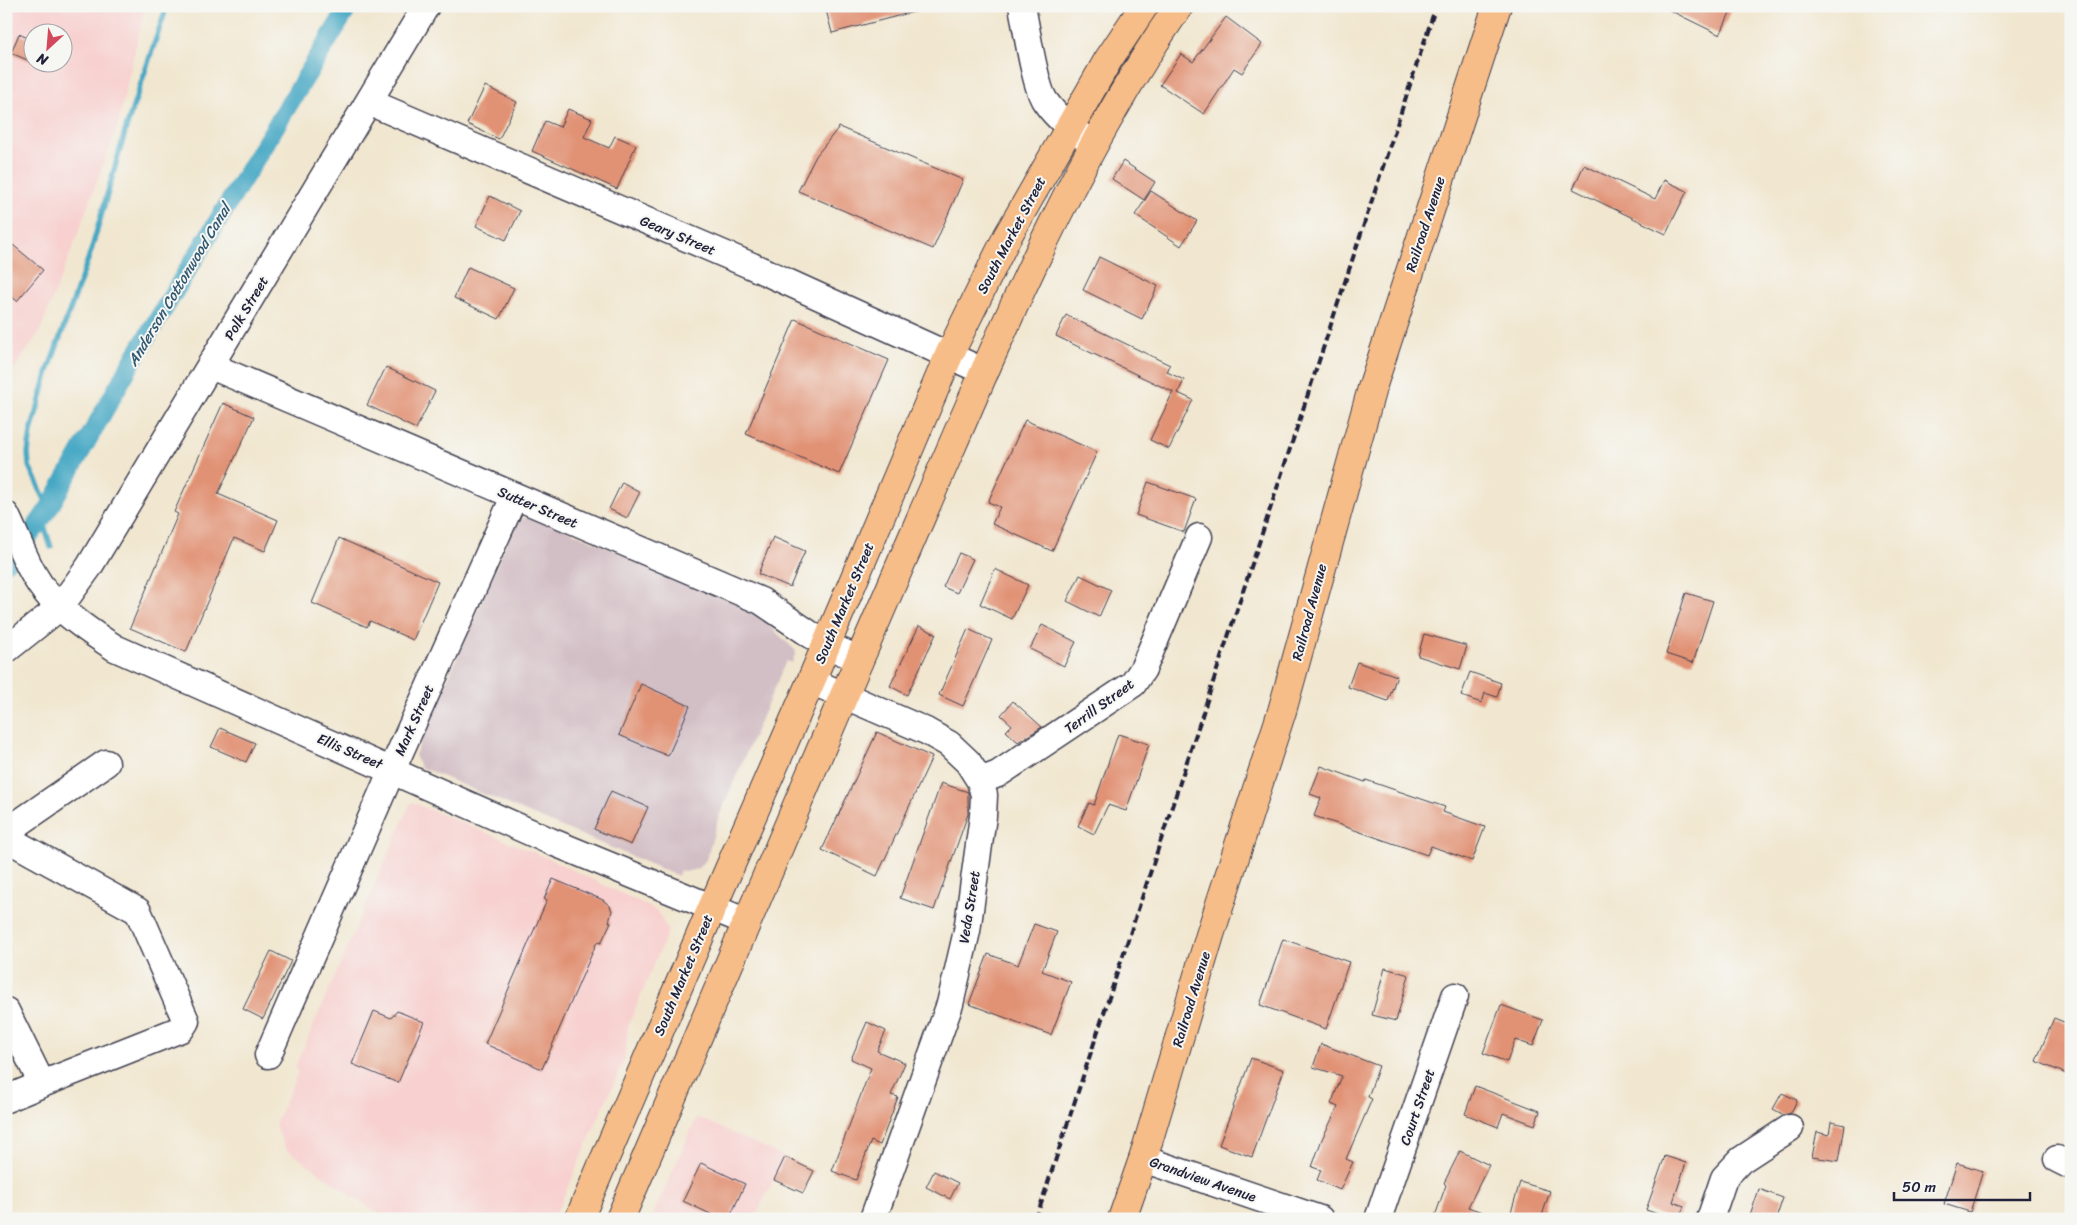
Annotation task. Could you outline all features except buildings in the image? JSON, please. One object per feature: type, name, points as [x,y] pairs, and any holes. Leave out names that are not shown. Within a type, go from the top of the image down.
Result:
[{"type":"main road","name":"South Market Street","points":[[583,1210],[712,908],[812,681],[949,355],[1007,237],[1108,60],[1144,6]]},
{"type":"main road","points":[[583,1210],[621,1216],[859,659],[1037,254],[1094,144],[1151,46],[1179,6]]},
{"type":"main road","name":"Railroad Avenue","points":[[1122,1219],[1143,1159],[1210,934],[1282,711],[1372,388],[1497,6]]},
{"type":"street","name":"Polk Street","points":[[6,650],[60,607],[89,567],[426,6]]},
{"type":"street","points":[[1022,6],[1043,99],[1068,128],[1094,144]]},
{"type":"street","name":"Geary Street","points":[[369,102],[752,266],[985,372]]},
{"type":"street","name":"Sutter Street","points":[[211,366],[760,602],[826,645],[859,659]]},
{"type":"street","name":"Mark Street","points":[[268,1055],[392,770],[514,497]]},
{"type":"street","name":"Ellis Street","points":[[8,518],[30,566],[48,595],[96,636],[115,648],[550,841],[747,922]]},
{"type":"street","name":"Terrill Street","points":[[980,781],[998,774],[1133,684],[1143,669],[1199,536]]},
{"type":"street","name":"Veda Street","points":[[812,681],[844,697],[926,731],[949,744],[964,756],[980,781],[984,795],[983,816],[967,931],[950,1004],[873,1219]]},
{"type":"street","points":[[6,832],[106,763]]},
{"type":"street","points":[[6,838],[138,911],[186,1021],[181,1029],[6,1099]]},
{"type":"street","name":"Court Street","points":[[1378,1219],[1455,996]]},
{"type":"street","points":[[6,1011],[42,1084]]},
{"type":"street","points":[[1710,1219],[1724,1178],[1741,1160],[1790,1128]]},
{"type":"street","name":"Grandview Avenue","points":[[1143,1159],[1320,1219]]},
{"type":"shaded area","points":[[6,6],[145,6],[118,124],[39,333],[6,381]]},
{"type":"shaded area","points":[[527,517],[542,519],[754,611],[796,651],[792,663],[786,661],[719,816],[706,860],[697,869],[685,872],[680,870],[678,876],[420,767],[415,755],[513,528],[520,520]]},
{"type":"shaded area","points":[[411,802],[548,858],[658,911],[668,931],[628,1026],[625,1058],[554,1219],[385,1219],[286,1149],[275,1125],[298,1072],[295,1067]]},
{"type":"shaded area","points":[[697,1117],[785,1157],[754,1219],[651,1219]]},
{"type":"waterway","points":[[49,508],[29,466],[28,453],[31,432],[48,371],[91,251],[127,125],[167,6]]},
{"type":"waterway","name":"Anderson Cottonwood Canal","points":[[6,562],[23,545],[49,508],[137,353],[349,6]]},
{"type":"waterway","points":[[42,519],[51,547]]},
{"type":"railway","points":[[1036,1219],[1436,6]]}]
